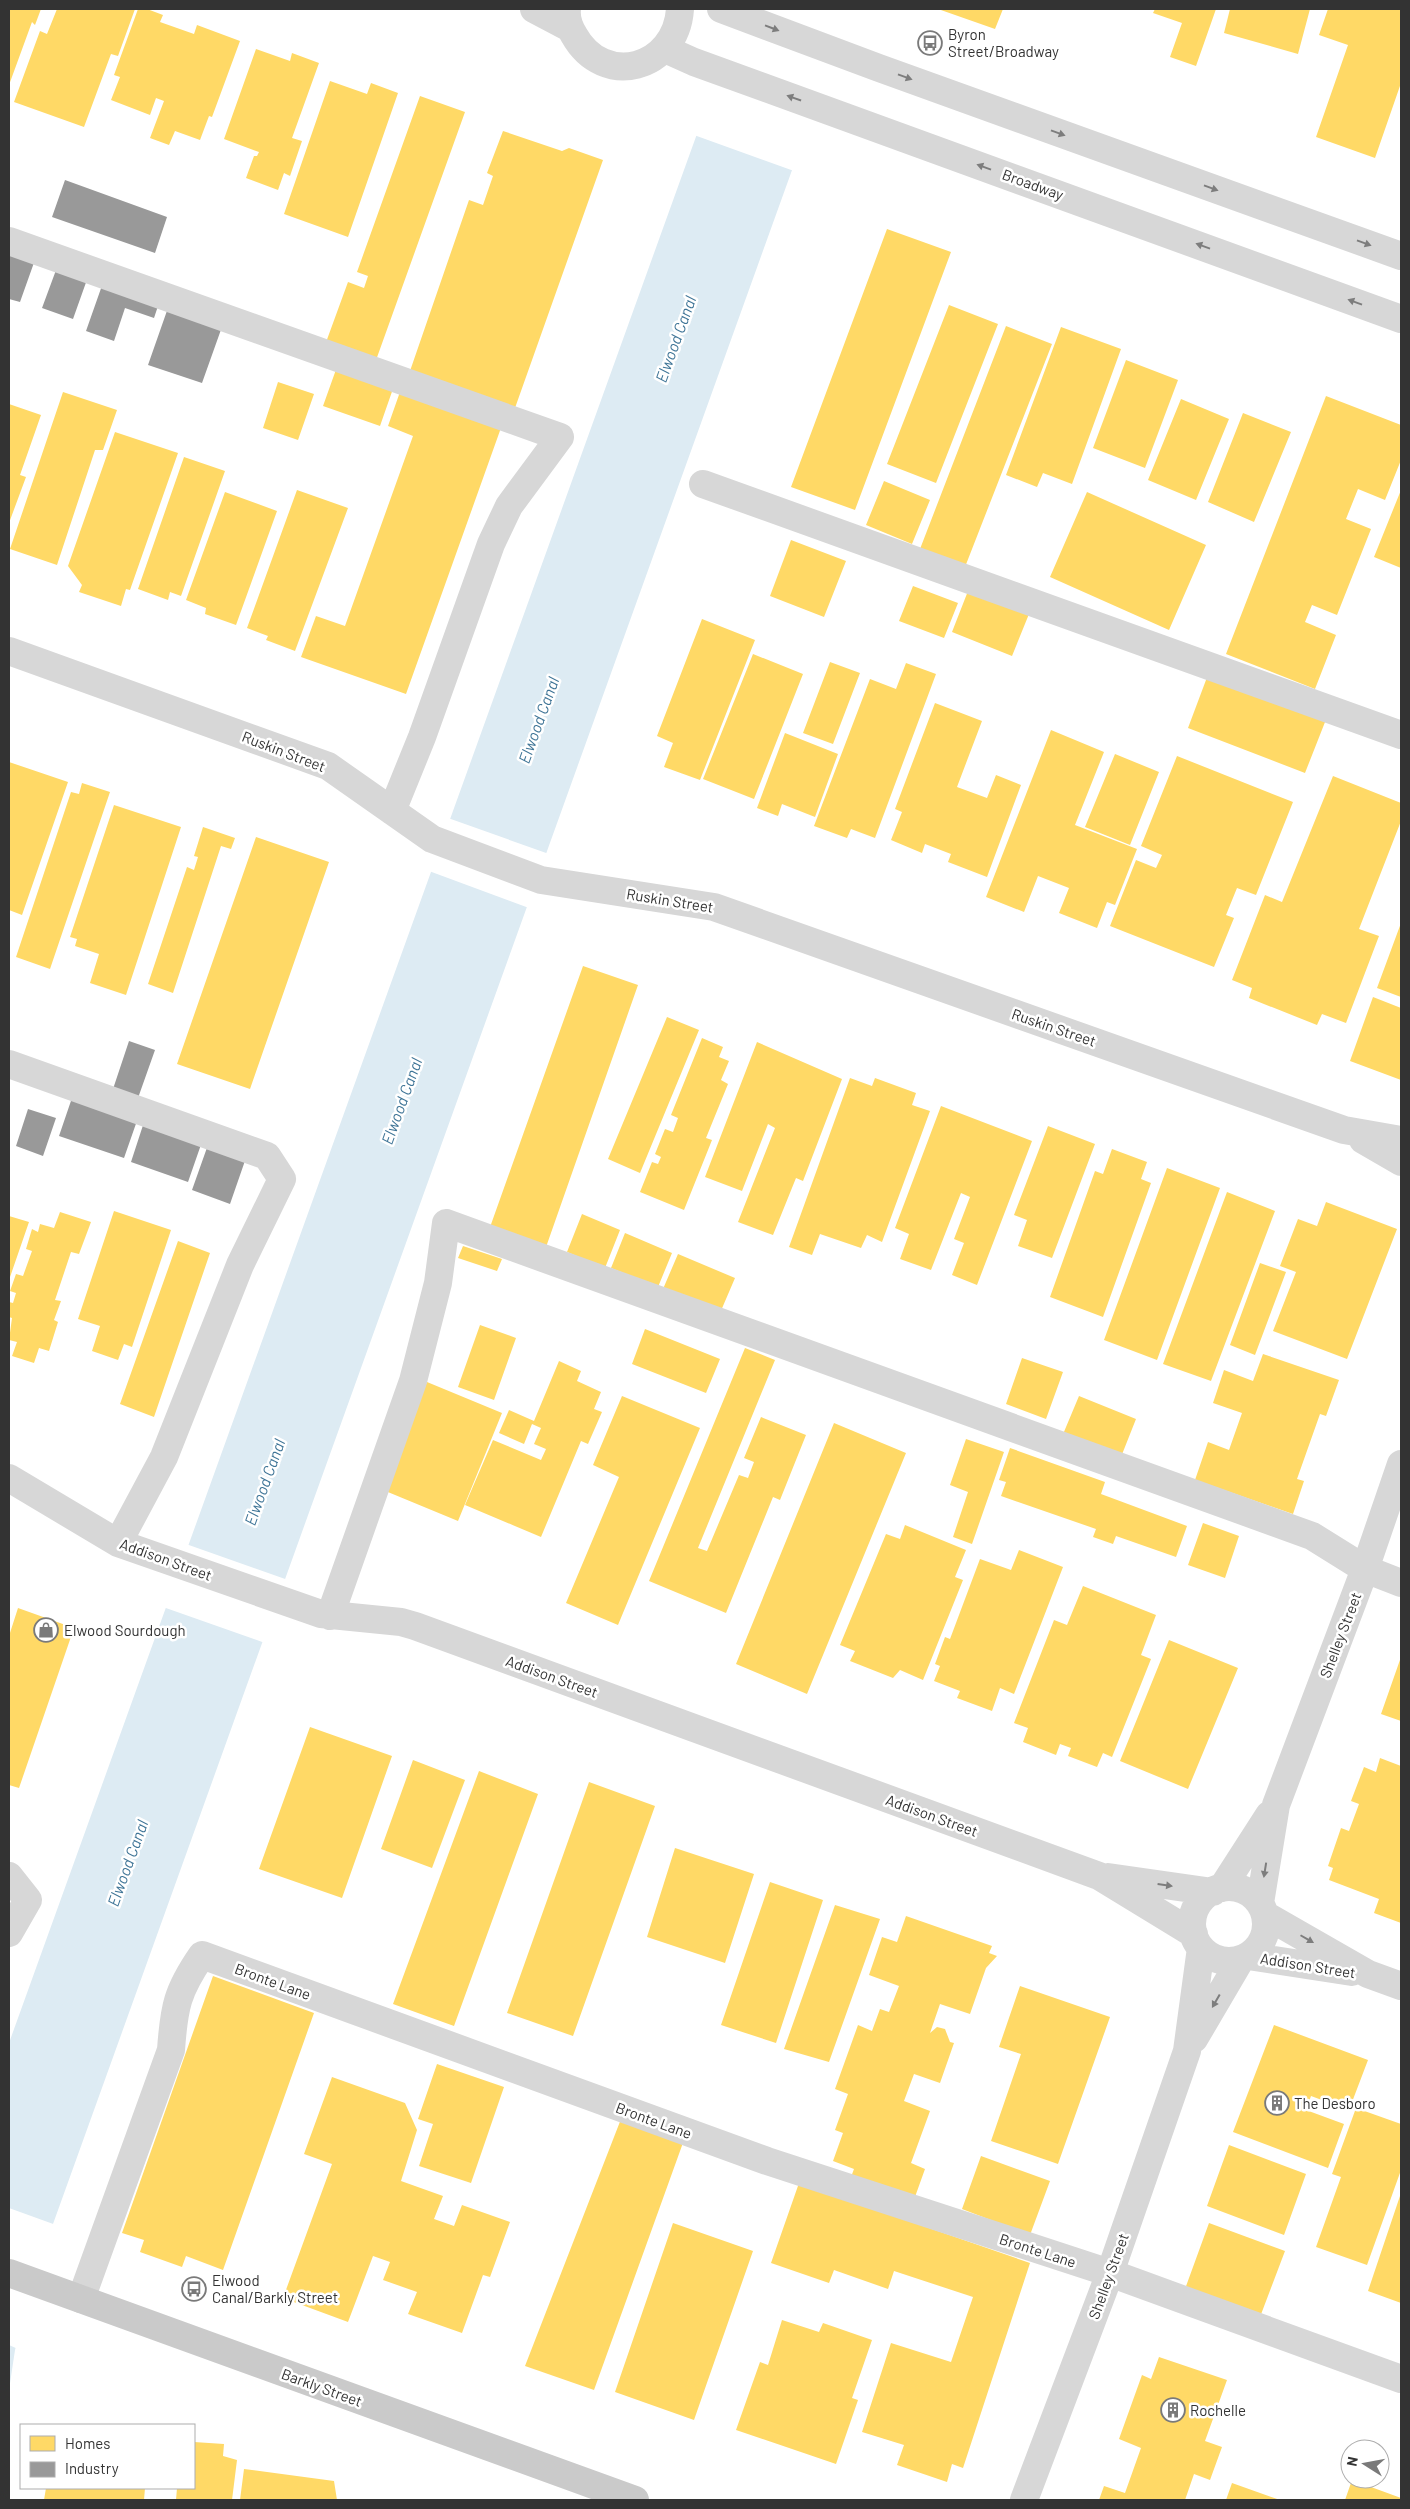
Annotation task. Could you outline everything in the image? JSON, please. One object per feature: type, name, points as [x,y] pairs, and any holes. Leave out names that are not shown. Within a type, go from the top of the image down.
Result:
[{"type":"main road","name":"Barkly Street","points":[[9,2273],[635,2500]]},
{"type":"street","points":[[534,9],[569,18],[580,45],[593,58],[611,66],[630,66],[643,63],[665,49],[674,36],[679,21],[680,9]]},
{"type":"street","points":[[724,10],[859,61],[1401,256]]},
{"type":"street","name":"Broadway","points":[[665,49],[706,66],[1401,319]]},
{"type":"street","points":[[9,241],[560,437],[509,506],[491,544],[422,738],[392,811]]},
{"type":"street","points":[[703,484],[1401,735]]},
{"type":"street","name":"Ruskin Street","points":[[9,651],[328,766],[432,839],[541,880],[714,907],[1344,1130],[1401,1140]]},
{"type":"street","points":[[9,1064],[267,1156],[282,1179],[240,1265],[164,1457],[118,1543]]},
{"type":"street","name":"Ruskin Street","points":[[1344,1130],[1401,1162]]},
{"type":"street","points":[[330,1616],[413,1381],[438,1283],[446,1223],[1312,1536],[1365,1569],[1401,1582]]},
{"type":"street","name":"Shelley Street","points":[[1262,1909],[1276,1805],[1365,1569],[1401,1464]]},
{"type":"street","name":"Addison Street","points":[[9,1478],[118,1543],[287,1603],[330,1616],[401,1622],[415,1626],[1100,1876],[1217,1890]]},
{"type":"street","name":"Shelley Street","points":[[1217,1890],[1276,1805]]},
{"type":"street","points":[[9,1876],[28,1900],[9,1933]]},
{"type":"street","name":"Addison Street","points":[[1100,1876],[1197,1941]]},
{"type":"street","points":[[1217,1890],[1244,1890],[1262,1909],[1266,1926],[1263,1938],[1258,1948],[1244,1958],[1219,1960],[1197,1941],[1193,1921],[1196,1909],[1203,1899],[1217,1890]]},
{"type":"street","name":"Addison Street","points":[[1262,1909],[1368,1974],[1401,1986]]},
{"type":"street","name":"Shelley Street","points":[[1187,2051],[1197,1941]]},
{"type":"street","name":"Bronte Lane","points":[[80,2299],[101,2247],[171,2050],[173,2015],[184,1982],[202,1955],[767,2161],[1110,2274],[1401,2379]]},
{"type":"street","name":"Addison Street","points":[[1244,1958],[1368,1974]]},
{"type":"street","name":"Shelley Street","points":[[1024,2500],[1110,2274],[1187,2051],[1244,1958]]},
{"type":"water","name":"Elwood Canal","points":[[742,9],[850,9],[53,2224],[15,2350],[9,2390],[9,2043]]},
{"type":"pier","points":[[740,9],[853,9],[794,171],[694,135]]},
{"type":"pier","points":[[448,818],[549,854],[529,908],[429,871]]},
{"type":"pier","points":[[186,1544],[288,1580],[265,1643],[163,1607]]},
{"type":"pier","points":[[9,2208],[56,2225],[18,2349],[9,2345]]},
{"type":"building: Homes","points":[[9,9],[41,9],[35,25],[32,22],[9,85]]},
{"type":"building: Homes","points":[[57,9],[135,9],[118,56],[111,54],[84,127],[14,102],[40,31],[47,34]]},
{"type":"building: Homes","points":[[138,9],[147,9],[163,15],[160,22],[194,34],[197,25],[240,41],[212,117],[209,116],[200,140],[175,131],[169,145],[150,138],[164,101],[156,98],[150,115],[111,100],[120,77],[114,75]]},
{"type":"building: Homes","points":[[938,9],[1003,9],[995,29]]},
{"type":"building: Homes","points":[[1155,9],[1216,9],[1196,66],[1170,57],[1182,23],[1153,13]]},
{"type":"building: Homes","points":[[1230,9],[1310,9],[1298,54],[1224,33]]},
{"type":"building: Homes","points":[[1328,9],[1401,9],[1401,83],[1375,158],[1316,137],[1348,45],[1319,35]]},
{"type":"building: Homes","points":[[256,49],[290,61],[292,53],[319,63],[292,138],[302,141],[290,176],[284,173],[278,190],[246,178],[254,156],[257,156],[259,152],[224,139]]},
{"type":"building: Homes","points":[[330,81],[367,94],[371,83],[398,93],[348,237],[284,214]]},
{"type":"building: Homes","points":[[420,96],[465,112],[375,363],[325,345],[348,282],[364,288],[368,276],[357,272]]},
{"type":"building: Homes","points":[[503,131],[562,151],[569,148],[603,160],[515,408],[410,371],[469,200],[483,205],[493,176],[487,173]]},
{"type":"building: Homes","points":[[887,229],[951,252],[855,510],[791,487]]},
{"type":"building: Homes","points":[[949,305],[998,324],[936,483],[887,464]]},
{"type":"building: Homes","points":[[1006,326],[1052,344],[965,567],[920,549]]},
{"type":"building: Homes","points":[[1061,327],[1121,349],[1072,484],[1043,473],[1037,487],[1006,475]]},
{"type":"building: Homes","points":[[1126,360],[1178,380],[1145,468],[1093,448]]},
{"type":"building: Homes","points":[[338,364],[395,383],[380,426],[323,406]]},
{"type":"building: Homes","points":[[278,382],[314,394],[298,440],[263,428]]},
{"type":"building: Homes","points":[[401,389],[502,425],[406,694],[301,657],[316,616],[345,626],[413,436],[388,426]]},
{"type":"building: Homes","points":[[63,392],[117,410],[103,450],[95,450],[57,565],[10,549]]},
{"type":"building: Homes","points":[[1326,396],[1401,425],[1401,460],[1385,500],[1358,489],[1346,519],[1371,529],[1337,615],[1312,605],[1305,622],[1336,635],[1315,689],[1226,654]]},
{"type":"building: Homes","points":[[1181,399],[1229,419],[1196,500],[1148,480]]},
{"type":"building: Homes","points":[[9,404],[41,415],[20,475],[26,477],[9,523]]},
{"type":"building: Homes","points":[[1243,413],[1291,432],[1254,522],[1208,502]]},
{"type":"building: Homes","points":[[115,432],[178,453],[130,590],[126,589],[121,606],[79,592],[82,585],[68,566]]},
{"type":"building: Homes","points":[[184,457],[225,471],[181,596],[170,592],[168,600],[138,589]]},
{"type":"building: Homes","points":[[884,481],[930,500],[912,544],[866,525]]},
{"type":"building: Homes","points":[[297,490],[348,508],[295,651],[266,640],[268,636],[247,628]]},
{"type":"building: Homes","points":[[1401,490],[1401,568],[1374,557]]},
{"type":"building: Homes","points":[[225,492],[277,511],[236,625],[205,614],[206,608],[186,600]]},
{"type":"building: Homes","points":[[1087,492],[1206,545],[1169,630],[1050,577]]},
{"type":"building: Homes","points":[[791,540],[846,561],[824,617],[770,596]]},
{"type":"building: Homes","points":[[913,586],[958,603],[944,638],[899,621]]},
{"type":"building: Homes","points":[[968,591],[1029,614],[1012,656],[952,632]]},
{"type":"building: Homes","points":[[702,619],[755,640],[700,780],[664,767],[673,743],[657,736]]},
{"type":"building: Homes","points":[[753,654],[803,674],[754,799],[703,779]]},
{"type":"building: Homes","points":[[830,662],[860,673],[833,744],[803,733]]},
{"type":"building: Homes","points":[[906,663],[936,674],[875,838],[851,829],[847,838],[814,826],[870,679],[896,689]]},
{"type":"building: Homes","points":[[1209,672],[1327,717],[1305,773],[1188,728]]},
{"type":"building: Homes","points":[[935,703],[982,721],[957,787],[987,798],[996,775],[1021,785],[987,877],[948,862],[951,854],[925,844],[922,853],[891,840],[902,812],[895,809]]},
{"type":"building: Homes","points":[[1051,730],[1104,752],[1075,825],[1137,849],[1115,905],[1107,902],[1097,928],[1059,913],[1069,888],[1038,876],[1024,912],[986,897]]},
{"type":"building: Homes","points":[[785,733],[838,754],[815,817],[782,804],[778,816],[757,808]]},
{"type":"building: Homes","points":[[1115,754],[1159,772],[1130,845],[1085,827]]},
{"type":"building: Homes","points":[[1177,756],[1293,802],[1256,895],[1237,888],[1226,915],[1234,918],[1214,967],[1110,926],[1136,860],[1156,868],[1162,855],[1141,846]]},
{"type":"building: Homes","points":[[9,762],[68,782],[22,915],[9,910]]},
{"type":"building: Homes","points":[[1333,776],[1401,803],[1401,821],[1359,929],[1379,936],[1346,1023],[1322,1014],[1317,1025],[1249,998],[1252,988],[1232,980],[1265,895],[1282,902]]},
{"type":"building: Homes","points":[[82,783],[110,792],[50,969],[16,957],[71,792],[79,794]]},
{"type":"building: Homes","points":[[114,805],[181,827],[126,995],[90,983],[99,954],[75,946],[77,939],[70,937]]},
{"type":"building: Homes","points":[[203,827],[235,838],[231,849],[221,846],[173,993],[148,984],[187,867],[194,870],[198,857],[194,856]]},
{"type":"building: Homes","points":[[256,837],[329,862],[250,1089],[177,1064]]},
{"type":"building: Homes","points":[[1401,923],[1401,997],[1377,988]]},
{"type":"building: Homes","points":[[583,966],[638,985],[545,1250],[489,1230]]},
{"type":"building: Homes","points":[[1373,997],[1401,1008],[1401,1080],[1350,1061]]},
{"type":"building: Homes","points":[[667,1017],[699,1030],[640,1173],[608,1159]]},
{"type":"building: Homes","points":[[702,1038],[723,1047],[719,1057],[729,1061],[721,1080],[728,1084],[706,1138],[712,1140],[684,1210],[640,1192],[652,1162],[658,1164],[661,1157],[655,1154],[665,1129],[673,1132],[678,1118],[671,1115]]},
{"type":"building: Homes","points":[[757,1042],[842,1079],[803,1181],[796,1178],[773,1235],[738,1222],[775,1128],[768,1124],[742,1191],[705,1177]]},
{"type":"building: Homes","points":[[850,1078],[872,1086],[875,1078],[916,1093],[912,1105],[930,1111],[882,1242],[867,1235],[861,1248],[820,1234],[812,1255],[789,1247]]},
{"type":"building: Homes","points":[[941,1106],[1032,1141],[977,1285],[952,1275],[964,1243],[954,1239],[970,1197],[961,1193],[931,1270],[900,1259],[909,1234],[895,1228]]},
{"type":"building: Homes","points":[[1048,1126],[1095,1144],[1052,1258],[1018,1246],[1027,1220],[1014,1215]]},
{"type":"building: Homes","points":[[1112,1149],[1147,1162],[1141,1179],[1151,1183],[1103,1317],[1050,1297],[1095,1171],[1103,1174]]},
{"type":"building: Homes","points":[[1167,1168],[1220,1188],[1157,1360],[1104,1340]]},
{"type":"building: Homes","points":[[1227,1192],[1275,1211],[1211,1381],[1163,1364]]},
{"type":"building: Homes","points":[[1326,1202],[1397,1229],[1347,1359],[1273,1331],[1296,1272],[1280,1266],[1298,1219],[1317,1226]]},
{"type":"building: Homes","points":[[114,1211],[171,1230],[132,1347],[124,1344],[118,1360],[92,1351],[100,1326],[78,1319]]},
{"type":"building: Homes","points":[[60,1212],[91,1222],[79,1254],[71,1252],[55,1300],[61,1301],[54,1320],[58,1322],[49,1351],[39,1348],[34,1363],[12,1356],[17,1342],[9,1340],[12,1318],[9,1317],[9,1302],[13,1303],[16,1293],[10,1291],[16,1274],[23,1276],[32,1251],[26,1249],[32,1229],[38,1232],[40,1224],[54,1228]]},
{"type":"building: Homes","points":[[582,1214],[620,1230],[605,1268],[567,1252]]},
{"type":"building: Homes","points":[[9,1216],[29,1222],[9,1280]]},
{"type":"building: Homes","points":[[625,1233],[672,1253],[658,1287],[611,1268]]},
{"type":"building: Homes","points":[[178,1241],[210,1253],[154,1417],[120,1404]]},
{"type":"building: Homes","points":[[463,1246],[502,1259],[497,1271],[458,1258]]},
{"type":"building: Homes","points":[[678,1254],[735,1278],[720,1313],[663,1289]]},
{"type":"building: Homes","points":[[1260,1263],[1286,1272],[1255,1355],[1230,1345]]},
{"type":"building: Homes","points":[[480,1325],[516,1338],[494,1400],[458,1387]]},
{"type":"building: Homes","points":[[645,1329],[720,1359],[706,1393],[632,1364]]},
{"type":"building: Homes","points":[[745,1348],[775,1360],[698,1548],[707,1551],[739,1475],[748,1478],[754,1462],[744,1458],[761,1417],[806,1435],[780,1500],[773,1497],[726,1613],[649,1581]]},
{"type":"building: Homes","points":[[1263,1354],[1339,1380],[1326,1416],[1320,1414],[1297,1479],[1304,1481],[1293,1514],[1195,1480],[1208,1442],[1229,1450],[1242,1413],[1213,1403],[1224,1370],[1253,1381]]},
{"type":"building: Homes","points":[[1022,1358],[1063,1372],[1046,1419],[1006,1404]]},
{"type":"building: Homes","points":[[559,1361],[581,1371],[577,1381],[601,1392],[594,1409],[602,1412],[588,1444],[581,1441],[541,1537],[465,1505],[493,1440],[541,1460],[546,1449],[534,1444],[541,1428],[532,1424],[524,1444],[499,1433],[509,1410],[534,1421]]},
{"type":"building: Homes","points":[[427,1382],[502,1413],[458,1521],[383,1490]]},
{"type":"building: Homes","points":[[622,1396],[700,1428],[618,1625],[566,1603],[619,1477],[593,1465]]},
{"type":"building: Homes","points":[[1079,1396],[1136,1419],[1119,1462],[1061,1439]]},
{"type":"building: Homes","points":[[834,1423],[906,1453],[807,1694],[736,1664]]},
{"type":"building: Homes","points":[[966,1439],[1004,1452],[972,1544],[953,1537],[968,1492],[950,1485]]},
{"type":"building: Homes","points":[[1010,1448],[1105,1482],[1101,1494],[1187,1526],[1176,1557],[1116,1536],[1113,1544],[1093,1537],[1096,1529],[1001,1496],[1006,1482],[999,1480]]},
{"type":"building: Homes","points":[[1203,1523],[1239,1536],[1225,1578],[1188,1565]]},
{"type":"building: Homes","points":[[905,1525],[966,1550],[955,1577],[963,1580],[923,1680],[900,1670],[893,1678],[850,1661],[855,1651],[840,1645],[886,1534],[900,1539]]},
{"type":"building: Homes","points":[[1019,1550],[1063,1567],[1014,1694],[1000,1688],[992,1711],[957,1698],[960,1691],[934,1681],[940,1666],[935,1664],[945,1637],[950,1639],[980,1559],[1011,1570]]},
{"type":"building: Homes","points":[[1083,1586],[1156,1615],[1141,1655],[1151,1659],[1112,1757],[1103,1753],[1097,1767],[1068,1756],[1071,1748],[1060,1744],[1056,1755],[1023,1742],[1028,1728],[1014,1723],[1054,1620],[1067,1625]]},
{"type":"building: Homes","points":[[18,1608],[74,1628],[19,1788],[9,1785],[9,1636]]},
{"type":"building: Homes","points":[[1169,1640],[1238,1668],[1188,1789],[1120,1761]]},
{"type":"building: Homes","points":[[1401,1657],[1401,1721],[1381,1714]]},
{"type":"building: Homes","points":[[310,1727],[392,1756],[342,1898],[259,1869]]},
{"type":"building: Homes","points":[[1380,1758],[1401,1766],[1401,1923],[1374,1913],[1379,1899],[1329,1880],[1333,1868],[1328,1866],[1341,1828],[1349,1831],[1359,1804],[1351,1801],[1364,1767],[1376,1772]]},
{"type":"building: Homes","points":[[413,1760],[465,1780],[432,1868],[381,1849]]},
{"type":"building: Homes","points":[[479,1771],[538,1794],[454,2026],[393,2004]]},
{"type":"building: Homes","points":[[589,1782],[655,1806],[573,2036],[507,2013]]},
{"type":"building: Homes","points":[[675,1848],[754,1874],[725,1963],[647,1937]]},
{"type":"building: Homes","points":[[770,1882],[823,1900],[776,2043],[721,2025]]},
{"type":"building: Homes","points":[[835,1905],[880,1919],[829,2062],[784,2049]]},
{"type":"building: Homes","points":[[906,1916],[992,1946],[989,1953],[997,1956],[986,1968],[970,2014],[940,2004],[930,2033],[937,2027],[945,2029],[950,2042],[954,2043],[940,2083],[914,2074],[904,2101],[930,2111],[911,2163],[925,2169],[911,2208],[848,2185],[854,2169],[833,2161],[843,2133],[835,2130],[848,2094],[835,2089],[858,2025],[872,2031],[880,2009],[889,2012],[899,1986],[869,1975],[882,1937],[897,1942]]},
{"type":"building: Homes","points":[[213,1976],[314,2013],[223,2270],[186,2256],[182,2267],[140,2252],[144,2240],[122,2233]]},
{"type":"building: Homes","points":[[1020,1986],[1110,2017],[1058,2164],[991,2141],[1021,2054],[999,2047]]},
{"type":"building: Homes","name":"The Desboro","points":[[1274,2025],[1368,2060],[1349,2110],[1311,2096],[1306,2110],[1344,2124],[1328,2168],[1233,2132]]},
{"type":"building: Homes","points":[[437,2064],[504,2087],[471,2183],[419,2166],[433,2124],[418,2119]]},
{"type":"building: Homes","points":[[332,2077],[405,2103],[417,2130],[401,2181],[443,2196],[434,2219],[454,2226],[462,2205],[510,2222],[490,2277],[483,2275],[462,2333],[408,2314],[417,2292],[383,2280],[390,2262],[373,2256],[348,2322],[283,2298],[332,2164],[304,2154]]},
{"type":"building: Homes","points":[[1356,2108],[1401,2124],[1401,2170],[1367,2265],[1316,2247],[1341,2177],[1332,2174]]},
{"type":"building: Homes","points":[[621,2119],[684,2140],[594,2390],[525,2366]]},
{"type":"building: Homes","points":[[1229,2145],[1306,2174],[1284,2235],[1207,2206]]},
{"type":"building: Homes","points":[[981,2156],[1050,2181],[1030,2235],[962,2209]]},
{"type":"building: Homes","points":[[799,2183],[1030,2263],[963,2468],[952,2464],[947,2482],[897,2465],[904,2445],[862,2432],[891,2343],[951,2362],[973,2297],[894,2271],[888,2289],[834,2270],[829,2283],[771,2263]]},
{"type":"building: Homes","points":[[1401,2193],[1401,2303],[1368,2291]]},
{"type":"building: Homes","points":[[673,2223],[753,2251],[694,2420],[615,2392]]},
{"type":"building: Homes","points":[[1209,2223],[1285,2251],[1260,2317],[1185,2289]]},
{"type":"building: Homes","points":[[782,2320],[819,2332],[823,2323],[872,2340],[852,2398],[858,2400],[836,2464],[736,2430],[760,2362],[768,2365]]},
{"type":"building: Homes","name":"Rochelle","points":[[1159,2357],[1227,2380],[1205,2441],[1222,2447],[1210,2480],[1194,2474],[1185,2500],[1099,2500],[1104,2486],[1125,2493],[1141,2448],[1119,2439],[1142,2375],[1151,2379]]},
{"type":"building: Homes","points":[[195,2442],[224,2444],[223,2456],[237,2460],[232,2500],[176,2500],[177,2489],[195,2489]]},
{"type":"building: Homes","points":[[244,2469],[334,2481],[337,2500],[240,2500]]},
{"type":"building: Homes","points":[[1232,2483],[1280,2500],[1226,2500]]},
{"type":"building: Homes","points":[[46,2489],[145,2489],[144,2500],[44,2500]]},
{"type":"building: Homes","points":[[1349,2489],[1376,2489],[1401,2498],[1401,2500],[1345,2500]]},
{"type":"building: Industry","points":[[65,180],[167,217],[155,253],[52,217]]},
{"type":"building: Industry","points":[[9,248],[36,257],[20,302],[9,299]]},
{"type":"building: Industry","points":[[59,262],[89,274],[73,319],[42,308]]},
{"type":"building: Industry","points":[[105,277],[161,297],[154,318],[125,308],[114,341],[86,331]]},
{"type":"building: Industry","points":[[169,305],[223,324],[202,383],[148,365]]},
{"type":"building: Industry","points":[[129,1041],[155,1050],[138,1098],[113,1089]]},
{"type":"building: Industry","points":[[74,1092],[139,1115],[124,1158],[59,1136]]},
{"type":"building: Industry","points":[[28,1109],[56,1118],[43,1156],[16,1146]]},
{"type":"building: Industry","points":[[146,1116],[204,1136],[188,1182],[131,1162]]},
{"type":"building: Industry","points":[[209,1142],[247,1155],[230,1204],[192,1190]]},
{"type":"place","name":"Byron Street/Broadway","points":[[930,43]]},
{"type":"place","name":"Elwood Sourdough","points":[[46,1630]]},
{"type":"place","name":"The Desboro","points":[[1277,2103]]},
{"type":"place","name":"Elwood Canal/Barkly Street","points":[[194,2289]]},
{"type":"place","name":"Rochelle","points":[[1173,2410]]}]
